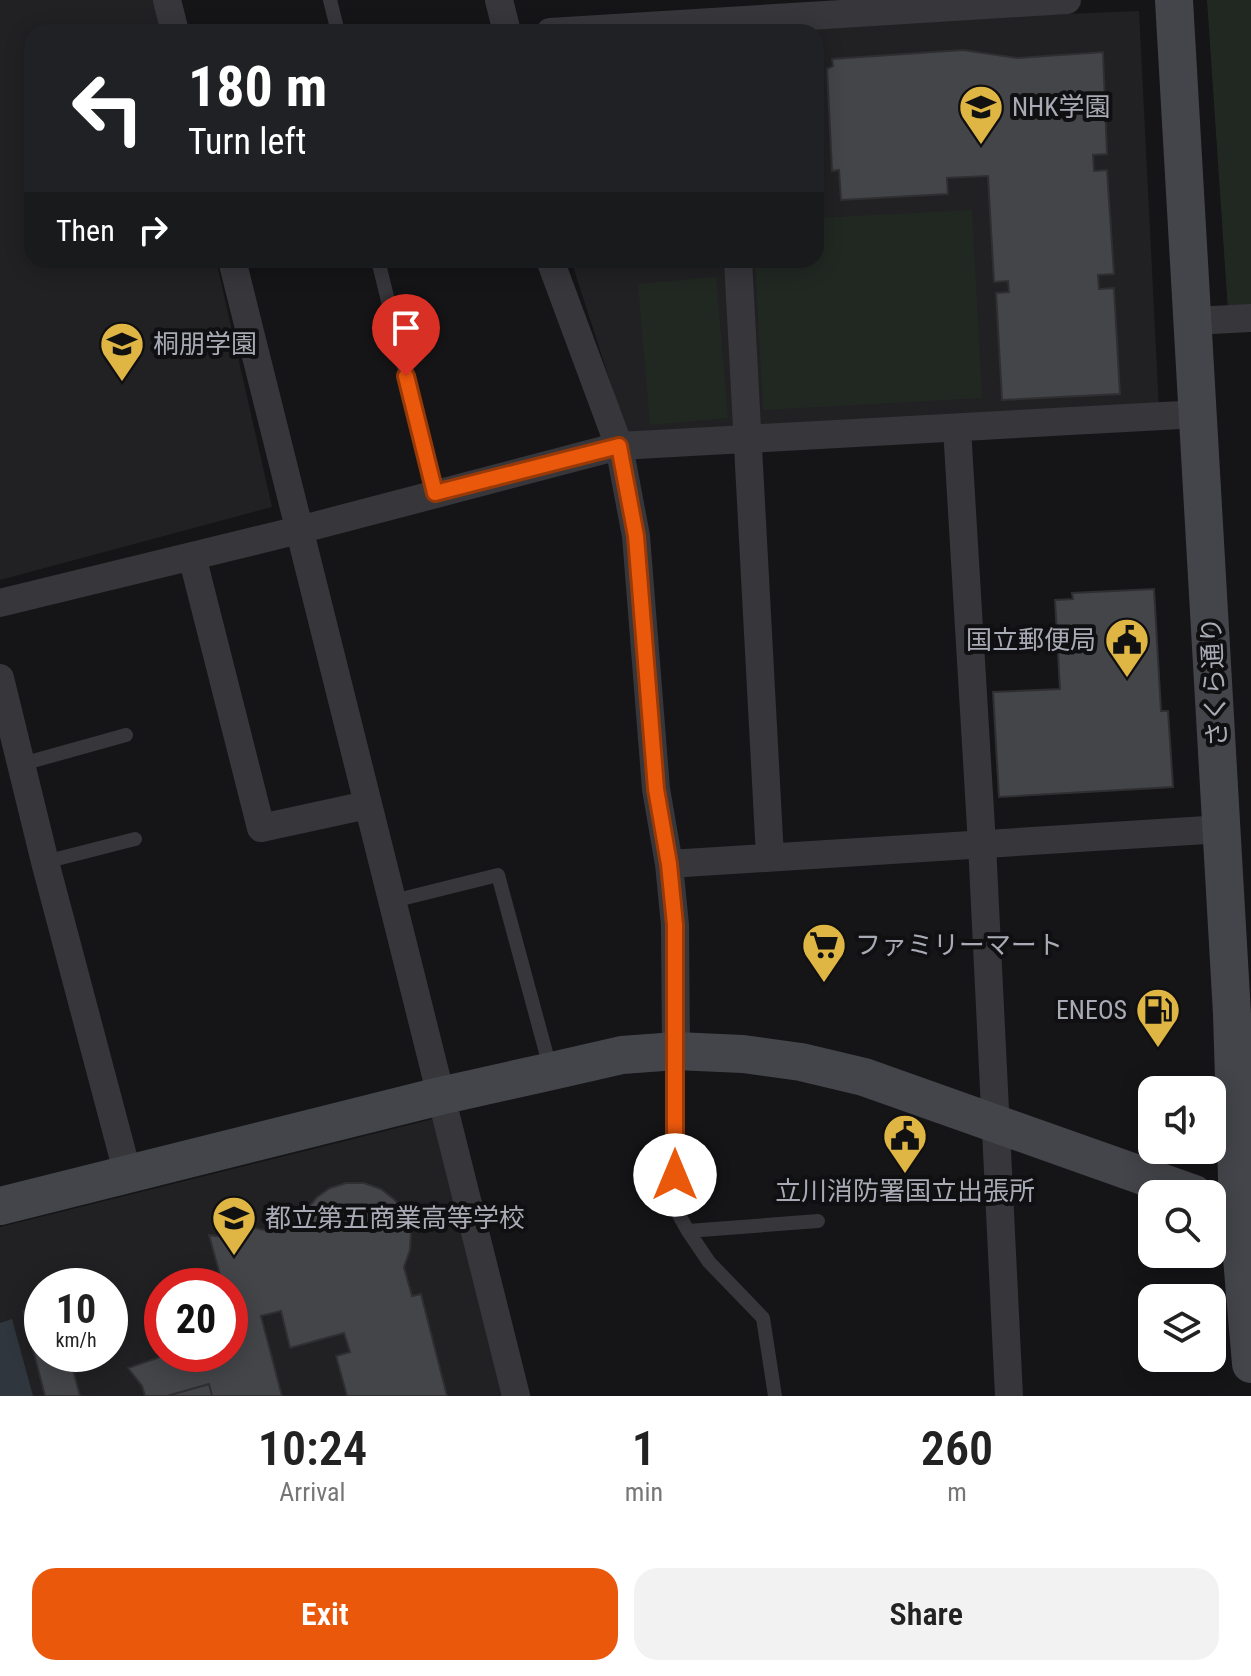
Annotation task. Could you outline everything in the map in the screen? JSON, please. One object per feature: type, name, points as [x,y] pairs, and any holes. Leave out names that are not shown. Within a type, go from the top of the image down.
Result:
[{"type":"street","points":[[167,0],[173,24]]},
{"type":"street","points":[[499,0],[505,24]]},
{"type":"street","points":[[506,0],[507,24]]},
{"type":"street","points":[[650,24],[933,4],[1067,0]]},
{"type":"street","name":"さくら通り","points":[[1174,0],[1222,829],[1242,1014],[1234,1209],[1251,1364]]},
{"type":"street","points":[[234,268],[516,1396]]},
{"type":"street","points":[[553,268],[619,446],[636,536],[656,789],[669,864],[675,925],[676,1051]]},
{"type":"street","points":[[738,268],[770,857]]},
{"type":"street","points":[[1193,321],[1251,318]]},
{"type":"street","points":[[0,603],[299,530],[619,446],[1199,414]]},
{"type":"street","points":[[957,428],[982,844],[1009,1396]]},
{"type":"street","points":[[192,556],[261,828],[367,805]]},
{"type":"street","points":[[0,678],[128,1175]]},
{"type":"street","points":[[669,864],[1222,829]]},
{"type":"street","points":[[0,1206],[440,1096],[622,1055],[676,1051],[743,1054],[801,1062],[864,1077],[1154,1180]]},
{"type":"lane","points":[[330,0],[336,24]]},
{"type":"lane","points":[[380,268],[435,493]]},
{"type":"lane","points":[[22,764],[126,735]]},
{"type":"lane","points":[[45,862],[135,839]]},
{"type":"lane","points":[[393,901],[498,875],[552,1071]]},
{"type":"lane","points":[[676,1051],[674,1206],[709,1262],[763,1318],[775,1396]]},
{"type":"lane","points":[[688,1231],[818,1221]]},
{"type":"shaded area","name":"桐朋学園","points":[[0,0],[155,0],[161,24],[24,24],[24,268],[218,268],[272,507],[0,580]]},
{"type":"shaded area","points":[[1207,0],[1251,0],[1251,310],[1228,311]]},
{"type":"shaded area","name":"NHK学園","points":[[1139,11],[1159,409],[627,434],[574,268],[824,268],[824,24]]},
{"type":"shaded area","points":[[972,210],[982,398],[763,410],[755,268],[824,268],[824,218]]},
{"type":"shaded area","points":[[716,277],[728,418],[650,425],[638,284]]},
{"type":"shaded area","name":"都立第五商業高等学校","points":[[433,1119],[503,1396],[0,1396],[0,1227]]},
{"type":"shaded area","points":[[12,1319],[33,1396],[0,1396],[0,1323]]},
{"type":"building","points":[[963,50],[1017,58],[1103,52],[1107,154],[1093,155],[1094,171],[1107,170],[1114,274],[1098,275],[1099,289],[1114,288],[1120,394],[1002,400],[996,293],[1009,292],[1008,281],[994,282],[988,176],[947,178],[948,194],[841,200],[839,170],[832,171],[827,69],[833,66],[832,59]]},
{"type":"building","points":[[1154,589],[1161,711],[1168,711],[1173,787],[999,797],[993,692],[1060,689],[1055,600],[1073,599],[1072,593]]},
{"type":"building","points":[[346,1183],[364,1183],[381,1189],[395,1200],[406,1215],[411,1232],[410,1250],[404,1267],[412,1296],[421,1294],[447,1396],[347,1396],[336,1356],[350,1352],[344,1333],[290,1348],[281,1311],[261,1316],[282,1396],[212,1396],[209,1384],[167,1396],[145,1396],[142,1386],[128,1368],[144,1363],[144,1372],[248,1372],[248,1268],[218,1268],[209,1235],[241,1239],[237,1225],[270,1231],[266,1219],[301,1222],[317,1197],[330,1188]]},
{"type":"building","points":[[39,1372],[74,1372],[80,1396],[45,1396]]},
{"type":"building","points":[[209,1384],[212,1396],[167,1396]]},
{"type":"place","name":"NHK学園","points":[[981,146]]},
{"type":"place","name":"桐朋学園","points":[[122,383]]},
{"type":"place","name":"国立郵便局","points":[[1127,679]]},
{"type":"place","name":"ファミリーマート","points":[[824,984]]},
{"type":"place","name":"ENEOS","points":[[1158,1049]]},
{"type":"place","name":"立川消防署国立出張所","points":[[905,1175]]},
{"type":"place","name":"都立第五商業高等学校","points":[[234,1257]]},
{"type":"route","points":[[406,376],[435,493],[619,446],[636,536],[656,789],[669,864],[675,925],[675,1175]]}]
